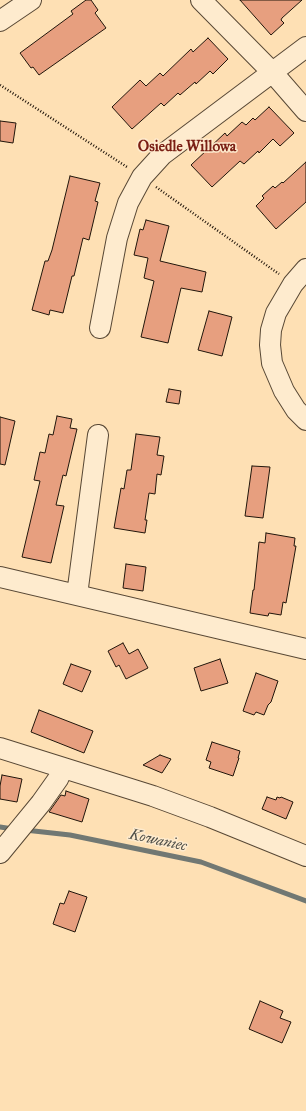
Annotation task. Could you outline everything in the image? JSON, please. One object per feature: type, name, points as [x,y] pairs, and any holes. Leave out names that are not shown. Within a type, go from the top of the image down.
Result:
[{"type":"street","points":[[0,21],[31,0]]},
{"type":"street","points":[[200,0],[273,73],[306,111]]},
{"type":"street","points":[[100,328],[117,238],[128,203],[142,177],[162,155],[306,47]]},
{"type":"street","points":[[306,269],[293,284],[276,313],[271,330],[270,345],[272,363],[284,392],[296,410],[306,420]]},
{"type":"street","points":[[77,595],[98,435]]},
{"type":"street","points":[[0,578],[306,649]]},
{"type":"street","points":[[0,748],[153,796],[210,817],[306,856]]},
{"type":"street","points":[[5,847],[30,817],[58,779],[63,768]]},
{"type":"building","points":[[86,0],[91,0],[98,10],[95,13],[106,28],[39,75],[33,67],[31,68],[20,53],[73,14],[71,11]]},
{"type":"building","points":[[240,0],[302,0],[282,18],[281,20],[284,23],[271,35]]},
{"type":"building","points":[[208,38],[228,59],[213,74],[210,71],[196,84],[195,82],[180,95],[178,93],[164,106],[161,103],[132,129],[112,107],[140,80],[146,86],[160,73],[163,76],[191,49],[193,52]]},
{"type":"building","points":[[269,107],[294,133],[280,146],[273,139],[259,153],[258,151],[244,164],[240,161],[212,187],[191,165],[225,133],[227,136],[242,122],[246,125],[253,118],[255,120]]},
{"type":"building","points":[[0,121],[16,123],[13,143],[0,141]]},
{"type":"building","points":[[306,162],[306,202],[276,229],[256,206],[264,198],[262,196],[273,186],[275,188],[282,182],[283,183]]},
{"type":"building","points":[[70,176],[100,183],[95,201],[98,202],[89,240],[83,238],[63,313],[50,310],[49,315],[32,310],[45,261],[48,261],[52,250]]},
{"type":"building","points":[[146,220],[169,226],[160,261],[206,272],[202,292],[181,288],[168,343],[141,337],[154,281],[144,278],[148,258],[134,255],[140,229],[143,230]]},
{"type":"building","points":[[209,311],[232,317],[222,356],[198,350]]},
{"type":"building","points":[[169,389],[181,391],[179,404],[166,402]]},
{"type":"building","points":[[57,416],[72,419],[70,428],[77,429],[66,476],[63,475],[56,505],[64,506],[51,563],[22,557],[40,481],[34,480],[40,452],[45,453],[49,434],[53,435]]},
{"type":"building","points":[[0,417],[15,421],[5,465],[0,464]]},
{"type":"building","points":[[136,434],[160,437],[157,455],[164,456],[161,475],[157,474],[155,494],[149,493],[145,520],[147,520],[145,533],[114,528],[121,488],[124,489],[127,470],[131,470]]},
{"type":"building","points":[[252,466],[270,467],[263,518],[245,516]]},
{"type":"building","points":[[266,533],[295,538],[294,546],[296,546],[286,603],[283,602],[281,615],[269,613],[268,616],[250,613],[259,542],[265,543]]},
{"type":"building","points":[[126,564],[146,567],[143,591],[123,588]]},
{"type":"building","points":[[123,643],[129,654],[138,649],[148,668],[126,679],[119,665],[116,667],[108,651]]},
{"type":"building","points":[[220,659],[228,683],[201,691],[194,668]]},
{"type":"building","points":[[71,664],[91,671],[82,692],[63,684]]},
{"type":"building","points":[[256,673],[278,681],[271,702],[268,705],[264,715],[256,712],[254,715],[243,711]]},
{"type":"building","points":[[39,710],[93,731],[84,753],[31,732]]},
{"type":"building","points":[[212,742],[240,751],[233,776],[209,768],[211,762],[206,760]]},
{"type":"building","points":[[160,755],[171,759],[162,773],[143,765]]},
{"type":"building","points":[[2,775],[22,779],[17,802],[0,799]]},
{"type":"building","points":[[66,791],[89,799],[82,822],[49,812],[61,795],[65,796]]},
{"type":"building","points":[[267,797],[276,800],[277,797],[281,797],[293,802],[286,819],[262,809]]},
{"type":"building","points":[[69,891],[87,897],[75,932],[53,924],[60,903],[64,904]]},
{"type":"building","points":[[260,1001],[283,1011],[280,1018],[291,1022],[282,1043],[249,1029]]},
{"type":"waterway","name":"Kowaniec","points":[[0,827],[13,829]]},
{"type":"waterway","name":"Kowaniec","points":[[25,830],[70,835],[201,862],[306,901]]},
{"type":"district","name":"Osiedle Willowa","points":[[187,147]]}]
